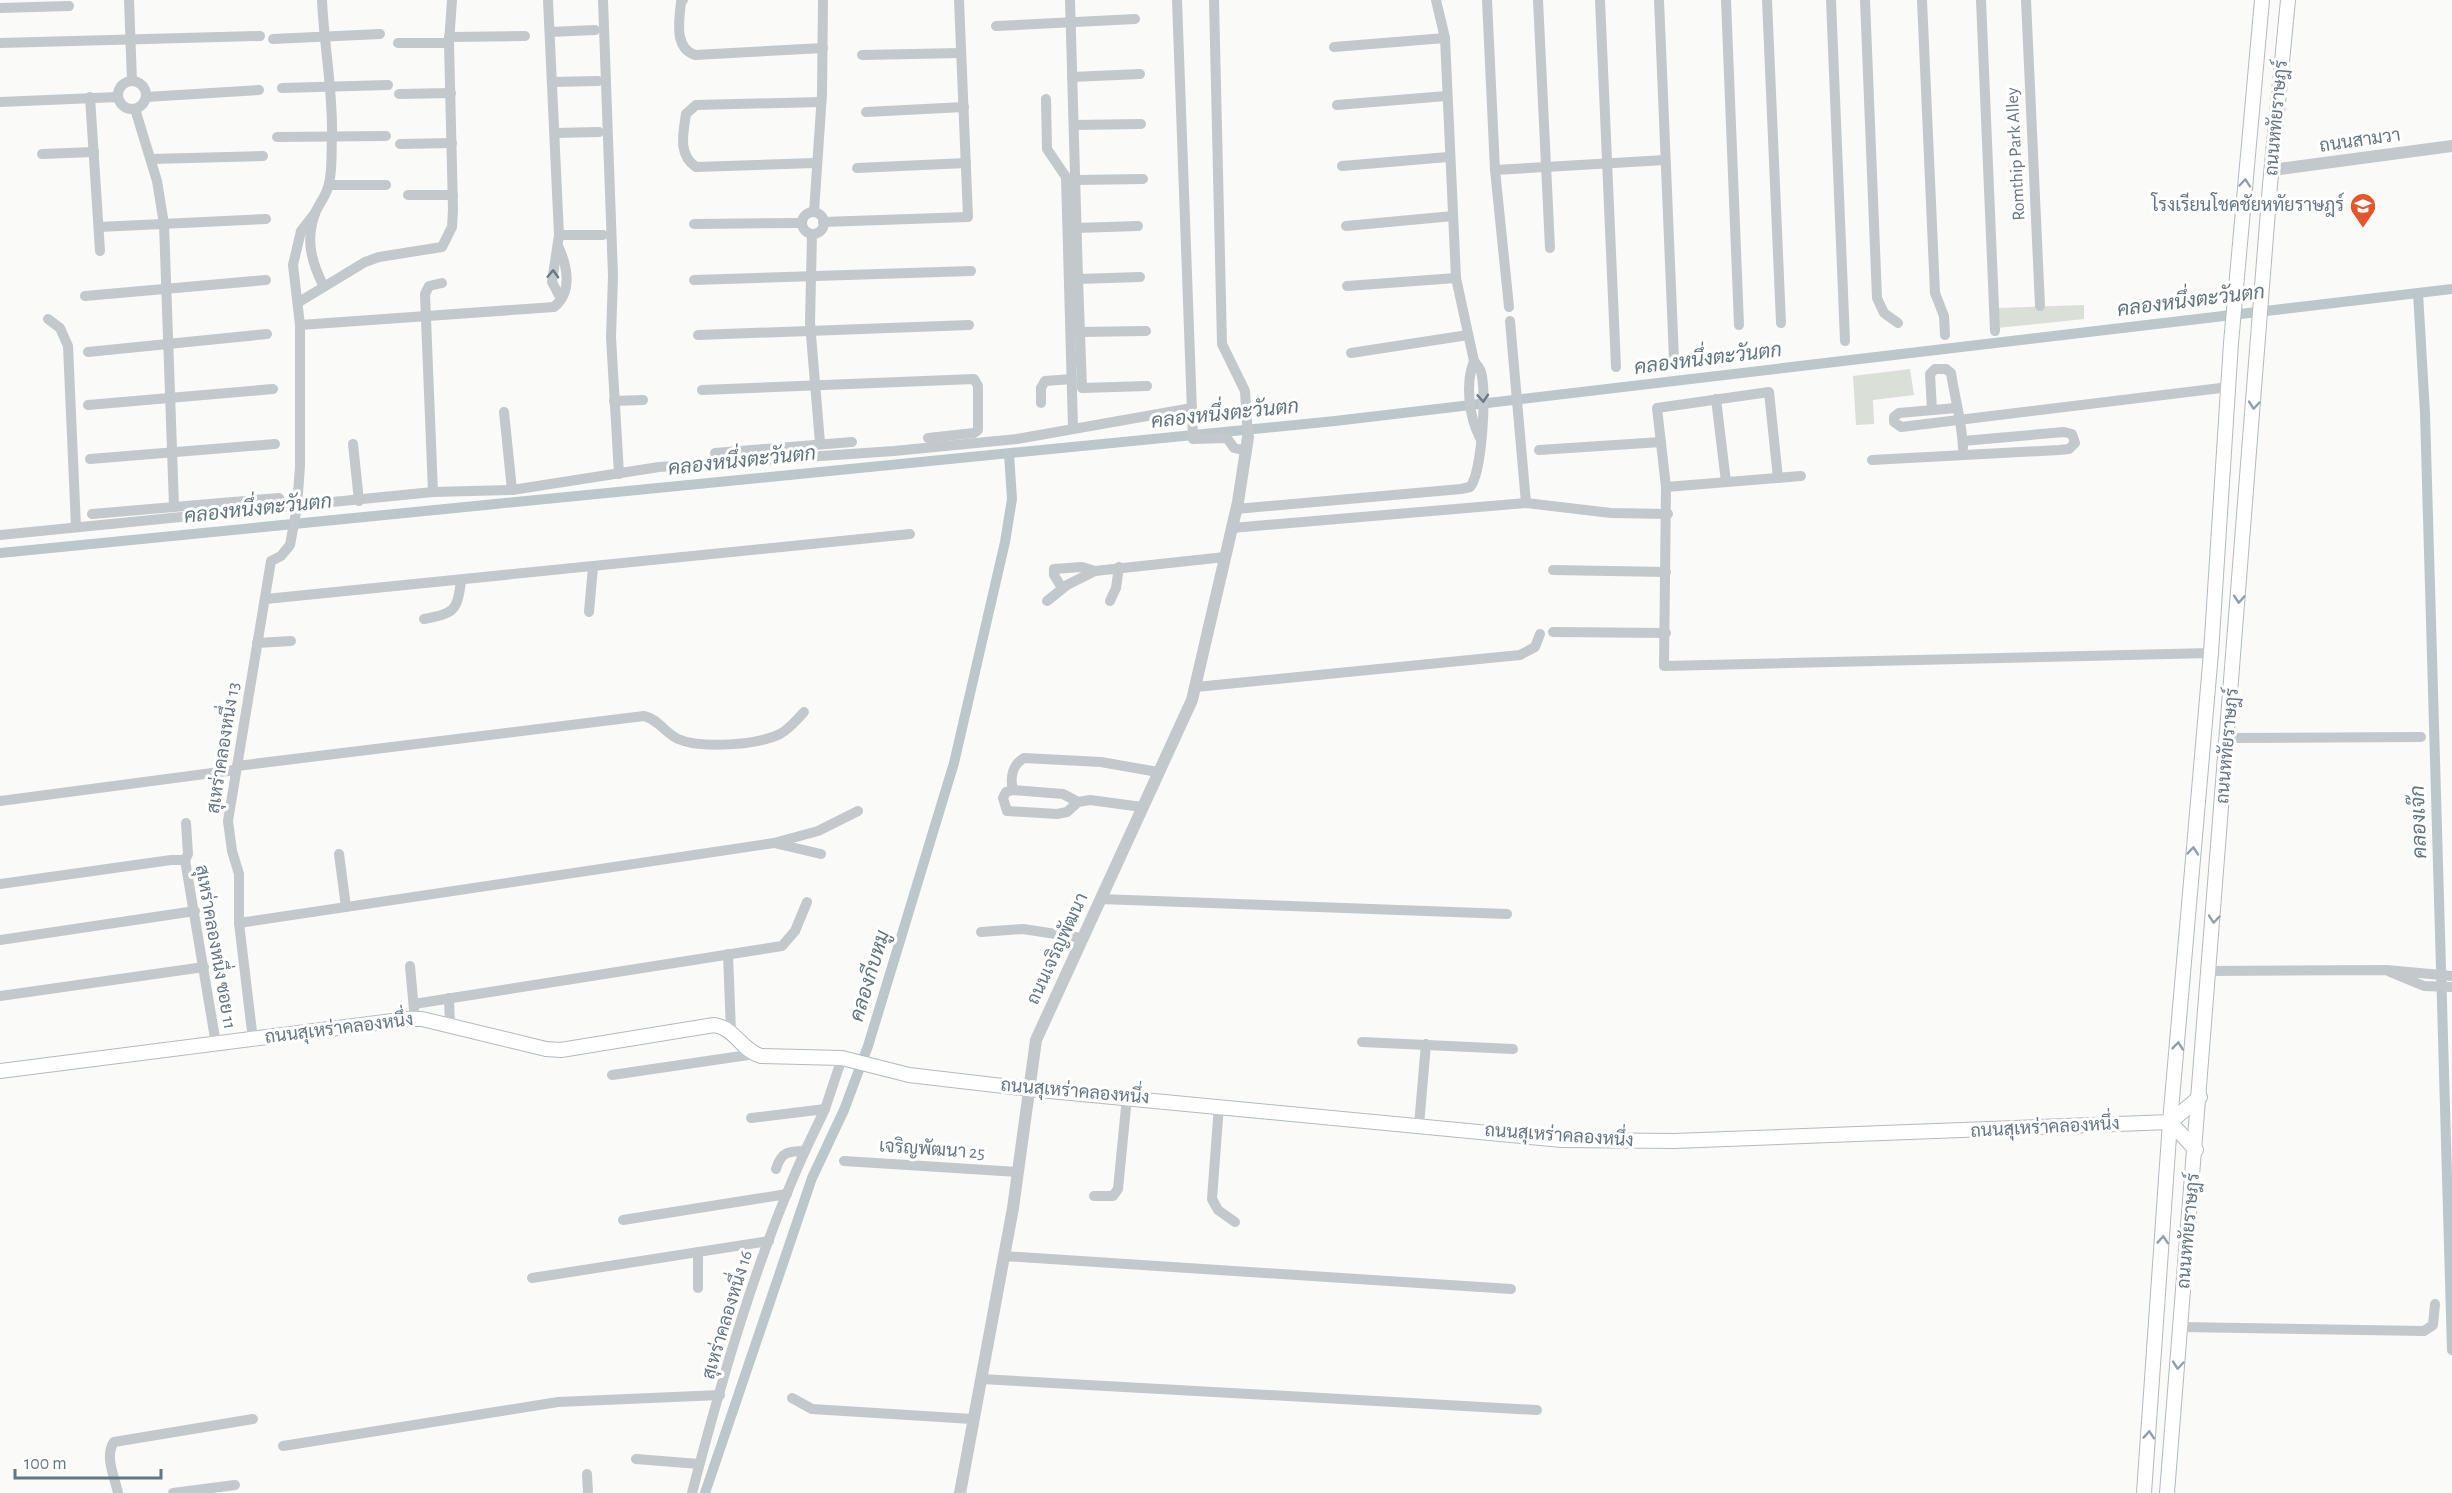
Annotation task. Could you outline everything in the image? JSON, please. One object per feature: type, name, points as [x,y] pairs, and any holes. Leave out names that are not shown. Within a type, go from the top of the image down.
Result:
[{"type":"main road","name":"ถนนหทัยราษฎร์","points":[[2144,1493],[2170,1122],[2211,653],[2235,283],[2262,0]]},
{"type":"main road","name":"ถนนหทัยราษฎร์","points":[[2168,1493],[2229,738],[2263,281],[2288,0]]},
{"type":"main road","name":"ถนนสุเหร่าคลองหนึ่ง","points":[[0,1071],[415,1018],[533,1048],[561,1050],[714,1025],[731,1032]]},
{"type":"main road","points":[[731,1032],[755,1054]]},
{"type":"main road","name":"ถนนสุเหร่าคลองหนึ่ง","points":[[755,1054],[843,1059],[883,1070],[1029,1089],[1219,1105],[1562,1140],[1674,1142],[2170,1122]]},
{"type":"main road","points":[[2196,1150],[2170,1122],[2200,1097]]},
{"type":"street","points":[[129,0],[132,81]]},
{"type":"street","points":[[322,0],[323,36],[332,87],[332,137],[329,186],[315,213],[310,249],[312,262],[323,285]]},
{"type":"street","points":[[299,302],[323,285],[379,257],[442,247],[452,227],[449,40],[452,0]]},
{"type":"street","points":[[300,325],[554,307],[561,299],[567,276],[559,248],[548,0]]},
{"type":"street","points":[[603,0],[614,401],[619,474]]},
{"type":"street","points":[[683,0],[679,24],[682,45],[686,52],[695,55],[823,48]]},
{"type":"street","points":[[814,212],[815,163],[821,102],[823,0]]},
{"type":"street","points":[[823,222],[968,217],[959,0]]},
{"type":"street","points":[[1070,0],[1082,388],[1147,386]]},
{"type":"street","points":[[1177,0],[1193,439],[1227,438],[1234,448],[1247,451]]},
{"type":"street","points":[[1214,0],[1221,335],[1225,355],[1242,379],[1248,437]]},
{"type":"street","points":[[1236,509],[1470,487],[1477,475],[1480,438],[1485,424],[1481,372],[1474,361],[1456,278],[1448,157],[1445,38],[1436,0]]},
{"type":"street","points":[[1487,0],[1495,170],[1509,307]]},
{"type":"street","points":[[1538,0],[1550,248]]},
{"type":"street","points":[[1599,0],[1616,367]]},
{"type":"street","points":[[1659,0],[1674,359]]},
{"type":"street","points":[[1726,0],[1739,325]]},
{"type":"street","points":[[1767,0],[1781,323]]},
{"type":"street","points":[[1831,0],[1845,341]]},
{"type":"street","points":[[1865,0],[1877,298],[1884,313],[1898,323]]},
{"type":"street","points":[[1922,0],[1935,293],[1944,316],[1945,335]]},
{"type":"street","points":[[1981,0],[1995,331]]},
{"type":"street","name":"Romthip Park Alley","points":[[2026,0],[2040,306]]},
{"type":"street","points":[[0,8],[69,6]]},
{"type":"street","points":[[996,26],[1135,19]]},
{"type":"street","points":[[550,32],[595,30]]},
{"type":"street","points":[[273,39],[380,34]]},
{"type":"street","points":[[0,44],[260,36]]},
{"type":"street","points":[[398,43],[525,36]]},
{"type":"street","points":[[1334,47],[1445,38]]},
{"type":"street","points":[[862,55],[961,52]]},
{"type":"street","points":[[1072,77],[1140,74]]},
{"type":"street","points":[[132,81],[143,86],[146,97],[143,105],[135,109],[124,107],[118,97],[121,86],[132,81]]},
{"type":"street","points":[[552,82],[598,81]]},
{"type":"street","points":[[282,88],[388,85]]},
{"type":"street","points":[[146,97],[259,90]]},
{"type":"street","points":[[399,94],[451,93]]},
{"type":"street","points":[[1336,105],[1446,96]]},
{"type":"street","points":[[0,102],[118,97]]},
{"type":"street","points":[[90,98],[100,251]]},
{"type":"street","points":[[1046,99],[1047,149],[1066,177],[1073,427]]},
{"type":"street","points":[[815,163],[696,167],[687,161],[683,151],[684,132],[686,114],[696,105],[821,102]]},
{"type":"street","points":[[866,112],[964,107]]},
{"type":"street","points":[[135,109],[151,159],[164,224],[174,506]]},
{"type":"street","points":[[1074,125],[1141,124]]},
{"type":"street","points":[[555,133],[599,132]]},
{"type":"street","points":[[277,137],[386,136]]},
{"type":"street","points":[[400,144],[452,143]]},
{"type":"street","name":"ถนนสามวา","points":[[2272,171],[2452,146]]},
{"type":"street","points":[[42,154],[93,152]]},
{"type":"street","points":[[151,159],[263,156]]},
{"type":"street","points":[[1342,166],[1448,157]]},
{"type":"street","points":[[1495,170],[1546,165],[1665,160]]},
{"type":"street","points":[[857,168],[966,163]]},
{"type":"street","points":[[1076,180],[1143,179]]},
{"type":"street","points":[[329,186],[386,185]]},
{"type":"street","points":[[408,195],[453,195]]},
{"type":"street","points":[[814,212],[820,215],[823,222],[819,231],[812,234],[804,230],[802,223],[807,214],[814,212]]},
{"type":"street","name":"สุเหร่าคลองหนึ่ง 13","points":[[253,1040],[239,923],[239,874],[232,851],[228,820],[271,561],[287,551],[294,531],[300,466],[300,325],[293,266],[296,243],[301,231],[315,213]]},
{"type":"street","points":[[1346,226],[1453,216]]},
{"type":"street","points":[[99,227],[266,219]]},
{"type":"street","points":[[694,224],[802,223]]},
{"type":"street","points":[[1076,228],[1138,226]]},
{"type":"street","points":[[812,234],[810,330],[820,443]]},
{"type":"street","points":[[559,235],[603,235]]},
{"type":"street","points":[[694,280],[971,271]]},
{"type":"street","points":[[1078,279],[1140,277]]},
{"type":"street","points":[[1347,286],[1456,278]]},
{"type":"street","points":[[85,296],[266,280]]},
{"type":"street","points":[[433,492],[426,290],[442,283]]},
{"type":"street","points":[[48,319],[60,328],[68,346],[76,527]]},
{"type":"street","points":[[1510,321],[1526,502]]},
{"type":"street","points":[[698,335],[969,325]]},
{"type":"street","points":[[1080,332],[1146,331]]},
{"type":"street","points":[[88,351],[267,334]]},
{"type":"street","points":[[1351,353],[1468,335]]},
{"type":"street","points":[[1474,361],[1468,373],[1473,425],[1480,438]]},
{"type":"street","points":[[1932,410],[1929,378],[1935,369],[1950,370],[1956,408],[1962,420],[1964,455]]},
{"type":"street","points":[[702,390],[974,379],[978,386],[978,430],[974,433],[928,438]]},
{"type":"street","points":[[1041,403],[1041,388],[1045,381],[1072,379]]},
{"type":"street","points":[[1956,408],[1899,413],[1894,417],[1895,425],[1901,427],[2229,387]]},
{"type":"street","points":[[88,405],[273,389]]},
{"type":"street","points":[[1778,478],[1769,392],[1658,408],[1668,514],[1664,666],[2211,653]]},
{"type":"street","points":[[1716,399],[1726,482]]},
{"type":"street","points":[[614,401],[643,400]]},
{"type":"street","points":[[0,535],[297,509],[433,492],[512,490],[659,467],[894,451],[1017,439],[1073,427],[1192,411]]},
{"type":"street","points":[[504,412],[512,490]]},
{"type":"street","points":[[1872,460],[2068,449],[2076,443],[2072,434],[2064,432],[1963,441]]},
{"type":"street","name":"ถนนเจริญพัฒนา","points":[[960,1493],[1004,1256],[1036,1040],[1158,772],[1180,731],[1196,687],[1226,558],[1248,437]]},
{"type":"street","points":[[715,453],[852,442]]},
{"type":"street","points":[[1539,450],[1661,442]]},
{"type":"street","points":[[90,459],[275,444]]},
{"type":"street","points":[[353,444],[359,501]]},
{"type":"street","points":[[1666,487],[1802,476]]},
{"type":"street","points":[[92,514],[279,498]]},
{"type":"street","points":[[1232,528],[1526,502],[1611,513],[1668,514]]},
{"type":"street","points":[[266,599],[910,534]]},
{"type":"street","points":[[1047,601],[1062,588],[1095,571],[1226,558]]},
{"type":"street","points":[[589,612],[593,567]]},
{"type":"street","points":[[1062,588],[1054,575],[1054,569],[1082,567],[1095,571]]},
{"type":"street","points":[[1110,601],[1116,588],[1119,567]]},
{"type":"street","points":[[1553,570],[1666,573]]},
{"type":"street","points":[[424,619],[453,611],[457,606],[461,581]]},
{"type":"street","points":[[1553,632],[1666,633]]},
{"type":"street","points":[[1196,687],[1520,655],[1535,647],[1540,634]]},
{"type":"street","points":[[257,643],[291,641]]},
{"type":"street","points":[[0,801],[236,768],[644,716],[651,717],[665,731],[691,744],[740,743],[783,733],[804,712]]},
{"type":"street","points":[[2229,738],[2421,737]]},
{"type":"street","points":[[1012,790],[1012,775],[1020,761],[1024,759],[1101,762],[1158,772]]},
{"type":"street","points":[[1078,802],[1067,812],[1057,814],[1007,811],[1003,804],[1003,794],[1012,790],[1063,794],[1078,802],[1105,801],[1142,807]]},
{"type":"street","points":[[239,923],[774,843],[818,831],[858,811]]},
{"type":"street","points":[[185,860],[188,854],[186,823]]},
{"type":"street","points":[[774,843],[820,854]]},
{"type":"street","points":[[339,854],[346,907]]},
{"type":"street","name":"สุเหร่าคลองหนึ่ง ซอย 11","points":[[0,884],[171,860],[185,860],[216,1044]]},
{"type":"street","points":[[1100,899],[1507,914]]},
{"type":"street","points":[[414,1004],[782,946],[795,932],[807,902]]},
{"type":"street","points":[[0,940],[195,911]]},
{"type":"street","points":[[981,932],[1023,929],[1082,938]]},
{"type":"street","points":[[728,954],[731,1032]]},
{"type":"street","points":[[410,966],[415,1018]]},
{"type":"street","points":[[0,996],[204,967]]},
{"type":"street","points":[[2387,970],[2424,986],[2452,987]]},
{"type":"street","points":[[2210,971],[2387,970],[2452,976]]},
{"type":"street","points":[[449,998],[450,1026]]},
{"type":"street","points":[[1362,1042],[1513,1049]]},
{"type":"street","points":[[1419,1125],[1426,1044]]},
{"type":"street","points":[[612,1075],[755,1054]]},
{"type":"street","name":"สุเหร่าคลองหนึ่ง 16","points":[[692,1493],[720,1395],[769,1241],[786,1194],[825,1109],[843,1059]]},
{"type":"street","points":[[1094,1196],[1113,1196],[1118,1189],[1126,1097]]},
{"type":"street","points":[[1219,1105],[1212,1199],[1214,1206],[1235,1222]]},
{"type":"street","points":[[751,1118],[825,1109]]},
{"type":"street","points":[[776,1169],[782,1155],[786,1152],[805,1151]]},
{"type":"street","name":"เจริญพัฒนา 25","points":[[844,1161],[1018,1172]]},
{"type":"street","points":[[622,1220],[786,1194]]},
{"type":"street","points":[[532,1278],[769,1241]]},
{"type":"street","points":[[698,1252],[698,1288]]},
{"type":"street","points":[[1004,1256],[1511,1289]]},
{"type":"street","points":[[2181,1328],[2424,1330],[2433,1325],[2435,1304]]},
{"type":"street","points":[[981,1379],[1537,1410]]},
{"type":"street","points":[[283,1446],[558,1402],[720,1395]]},
{"type":"street","points":[[792,1398],[812,1409],[972,1419]]},
{"type":"street","points":[[118,1493],[109,1451],[114,1442],[253,1419]]},
{"type":"street","points":[[636,1459],[699,1464]]},
{"type":"street","points":[[587,1474],[588,1493]]},
{"type":"street","points":[[173,1493],[235,1485]]},
{"type":"shaded area","points":[[2084,305],[2084,319],[1997,328],[1997,308]]},
{"type":"shaded area","points":[[1910,369],[1914,395],[1873,400],[1874,424],[1856,425],[1853,376]]},
{"type":"waterway","name":"คลองหนึ่งตะวันตก","points":[[0,553],[1335,421],[2452,289]]},
{"type":"waterway","name":"คลองเจ๊ก","points":[[2418,293],[2425,413],[2452,1350]]},
{"type":"waterway","name":"คลองกีบหมู","points":[[705,1493],[812,1178],[844,1110],[868,1046],[954,763],[1005,542],[1012,499],[1009,454]]},
{"type":"place","name":"โรงเรียนโชคชัยหทัยราษฎร์","points":[[2363,229]]}]
